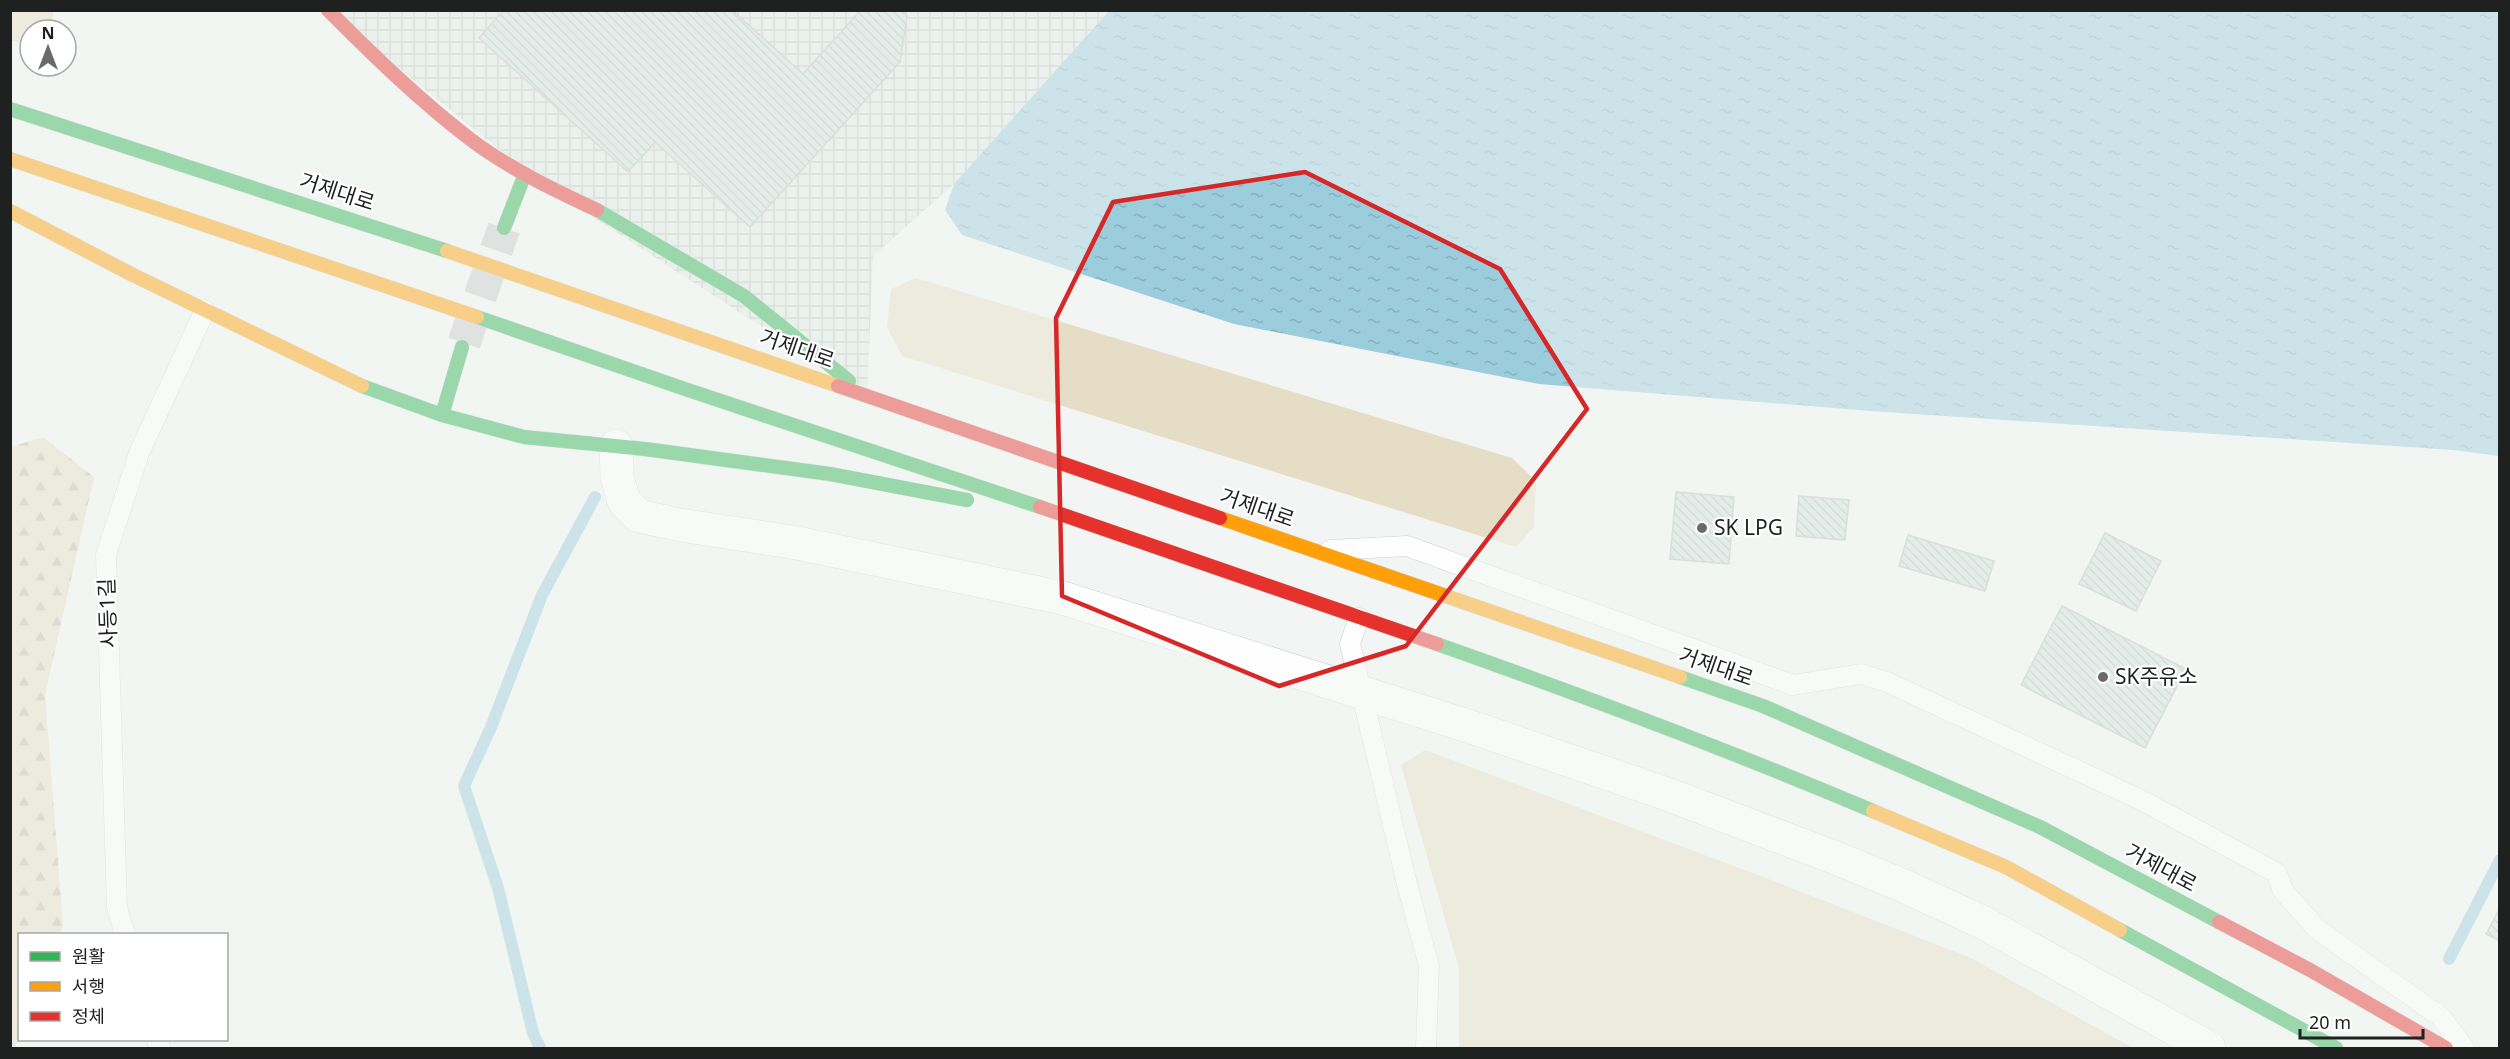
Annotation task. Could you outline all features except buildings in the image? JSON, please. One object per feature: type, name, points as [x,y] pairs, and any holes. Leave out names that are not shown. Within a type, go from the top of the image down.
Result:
[{"type":"main road","points":[[328,10],[390,71],[471,140],[542,184],[597,210],[744,296],[867,395]]},
{"type":"main road","name":"거제대로","points":[[10,109],[388,231],[1763,706],[2019,818],[2310,970],[2446,1048]]},
{"type":"main road","points":[[10,159],[358,275],[682,388],[1087,522],[1578,694],[1746,757],[2006,867],[2336,1048]]},
{"type":"main road","points":[[504,228],[525,174]]},
{"type":"main road","points":[[10,211],[205,310],[362,386],[442,415],[524,437],[616,446],[830,474],[1087,522]]},
{"type":"main road","points":[[442,415],[462,347]]},
{"type":"street","points":[[616,446],[617,477],[624,501],[639,516],[680,525],[792,542],[1062,598],[1471,727],[1666,794],[1865,870],[1982,922],[2210,1048]]},
{"type":"lane","name":"사등1길","points":[[125,933],[117,907],[106,555],[139,453],[205,310]]},
{"type":"lane","points":[[1316,551],[1407,546],[1792,685],[1861,674],[1887,682],[2141,800],[2277,873],[2283,891],[2318,930],[2441,1017],[2464,1048]]},
{"type":"lane","points":[[1359,618],[1350,644],[1429,966],[1426,1048]]},
{"type":"highlighted area","points":[[1305,172],[1500,269],[1587,409],[1406,646],[1279,686],[1062,596],[1056,318],[1113,202]]},
{"type":"shaded area","points":[[328,11],[1109,11],[954,184],[873,256],[867,395],[542,184]]},
{"type":"green space","points":[[11,10],[53,11],[53,18],[18,18],[18,42],[11,40]]},
{"type":"green space","points":[[916,278],[1512,458],[1536,481],[1534,527],[1516,547],[902,356],[887,327],[891,289]]},
{"type":"green space","points":[[43,437],[94,477],[45,695],[63,926],[60,933],[18,933],[18,1038],[15,1048],[11,1048],[11,447]]},
{"type":"green space","points":[[1425,750],[1971,958],[2133,1048],[1459,1048],[1459,969],[1401,765]]},
{"type":"water","points":[[1109,11],[2499,11],[2499,456],[2453,450],[1870,411],[1539,384],[1234,324],[962,235],[945,210],[954,184]]},
{"type":"waterway","points":[[540,1048],[533,1033],[498,888],[464,786],[491,727],[542,595],[595,497]]},
{"type":"waterway","points":[[2449,959],[2500,860]]},
{"type":"tunnel","points":[[464,343],[504,228]]},
{"type":"traffic: fast","points":[[10,109],[447,251]]},
{"type":"traffic: fast","points":[[504,228],[525,174]]},
{"type":"traffic: fast","points":[[597,210],[744,296],[849,381]]},
{"type":"traffic: fast","points":[[477,317],[1040,507]]},
{"type":"traffic: fast","points":[[442,415],[462,347]]},
{"type":"traffic: fast","points":[[362,386],[442,415],[524,437]]},
{"type":"traffic: fast","points":[[524,437],[645,449],[830,474],[967,500]]},
{"type":"traffic: fast","points":[[1437,644],[1656,724],[1873,811]]},
{"type":"traffic: fast","points":[[1680,677],[1763,706],[2040,827],[2219,922]]},
{"type":"traffic: fast","points":[[2120,930],[2336,1048]]},
{"type":"traffic: slow","points":[[10,159],[477,317]]},
{"type":"traffic: slow","points":[[10,211],[133,275],[362,386]]},
{"type":"traffic: slow","points":[[447,251],[838,386]]},
{"type":"traffic: slow","points":[[1220,518],[1680,677]]},
{"type":"traffic: slow","points":[[1873,811],[2006,867],[2120,930]]},
{"type":"traffic: jam","points":[[328,10],[415,93],[470,139],[516,169],[597,210]]},
{"type":"traffic: jam","points":[[838,386],[1220,518]]},
{"type":"traffic: jam","points":[[1040,507],[1437,644]]},
{"type":"traffic: jam","points":[[2219,922],[2310,970],[2446,1048]]},
{"type":"place","name":"SK LPG","points":[[1702,528]]},
{"type":"place","name":"SK주유소","points":[[2103,677]]}]
